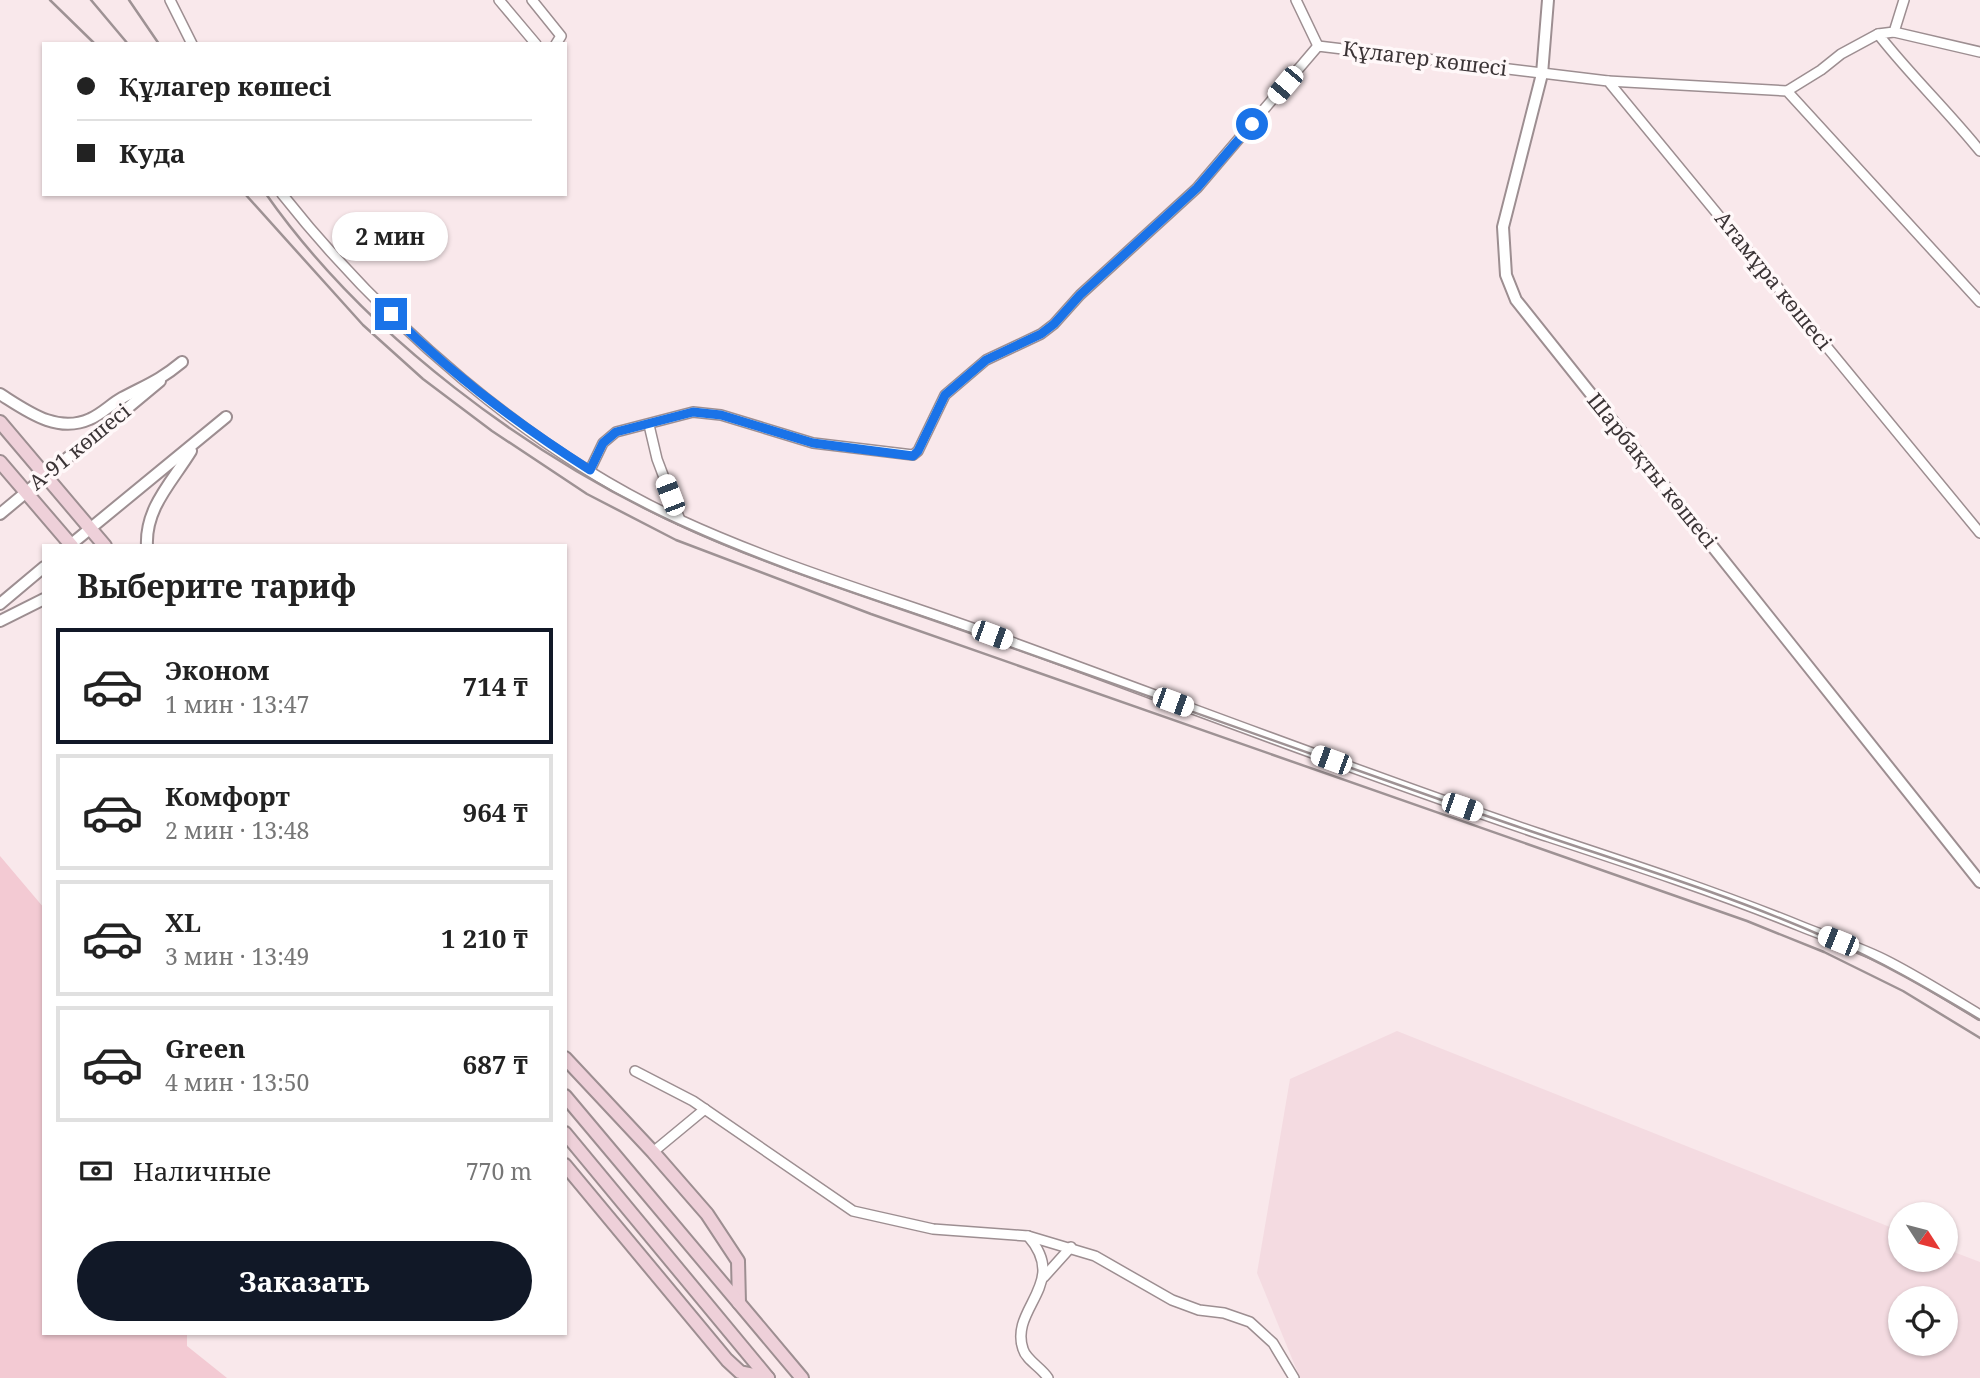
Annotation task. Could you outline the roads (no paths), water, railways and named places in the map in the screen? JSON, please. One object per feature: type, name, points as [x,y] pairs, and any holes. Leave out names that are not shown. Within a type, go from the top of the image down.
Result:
[{"type":"main road","points":[[0,422],[103,544]]},
{"type":"main road","points":[[0,461],[69,544]]},
{"type":"main road","points":[[567,1060],[707,1214],[738,1261],[739,1303]]},
{"type":"main road","points":[[567,1098],[802,1378]]},
{"type":"main road","points":[[567,1135],[768,1378]]},
{"type":"main road","points":[[567,1167],[727,1360],[740,1372],[768,1378]]},
{"type":"street","points":[[170,0],[191,42]]},
{"type":"street","points":[[499,0],[534,42]]},
{"type":"street","points":[[533,0],[561,36],[557,42]]},
{"type":"street","points":[[1296,0],[1318,46]]},
{"type":"street","name":"Шарбақты көшесі","points":[[1548,0],[1542,74],[1503,227],[1506,275],[1516,300],[1980,882]]},
{"type":"street","points":[[1894,32],[1904,0]]},
{"type":"street","points":[[1542,74],[1608,81],[1787,91],[1841,54],[1878,34],[1894,32],[1980,52]]},
{"type":"street","points":[[1878,34],[1980,151]]},
{"type":"street","name":"Құлагер көшесі","points":[[649,425],[702,412],[721,415],[813,443],[913,456],[918,451],[945,395],[986,360],[1041,334],[1054,324],[1080,295],[1197,188],[1318,46],[1542,74]]},
{"type":"street","name":"Атамұра көшесі","points":[[1608,81],[1980,533]]},
{"type":"street","points":[[1787,91],[1980,302]]},
{"type":"street","points":[[284,196],[354,276],[409,332],[537,436],[624,492],[680,520],[805,570],[992,635],[1423,793],[1740,902],[1887,961],[1980,1015]]},
{"type":"street","name":"А-91 көшесі","points":[[0,514],[182,362]]},
{"type":"street","points":[[0,394],[41,420],[74,423],[88,420],[120,399],[160,381]]},
{"type":"street","points":[[71,544],[226,417]]},
{"type":"street","points":[[590,470],[603,443],[616,432],[649,425],[657,459],[680,520]]},
{"type":"street","points":[[147,544],[151,512],[196,443]]},
{"type":"street","points":[[0,604],[42,569]]},
{"type":"street","points":[[0,621],[42,600]]},
{"type":"street","points":[[635,1071],[705,1109],[853,1211],[933,1229],[1028,1236],[1096,1256],[1172,1300],[1199,1310],[1224,1313],[1250,1322],[1273,1343],[1294,1378]]},
{"type":"street","points":[[653,1152],[705,1109]]},
{"type":"street","points":[[1028,1236],[1039,1249],[1043,1278]]},
{"type":"street","points":[[1048,1378],[1023,1351],[1021,1332],[1043,1278],[1071,1247]]},
{"type":"railway","points":[[50,0],[93,42]]},
{"type":"railway","points":[[91,0],[126,42]]},
{"type":"railway","points":[[129,0],[158,42]]},
{"type":"railway","points":[[247,196],[363,325],[423,379],[492,431],[587,494],[676,540],[871,614],[1747,921],[1824,952],[1903,991],[1980,1038]]},
{"type":"railway","points":[[268,196],[306,246],[351,296],[455,388],[568,466],[686,528],[835,586],[1788,921],[1866,956],[1980,1020]]}]
